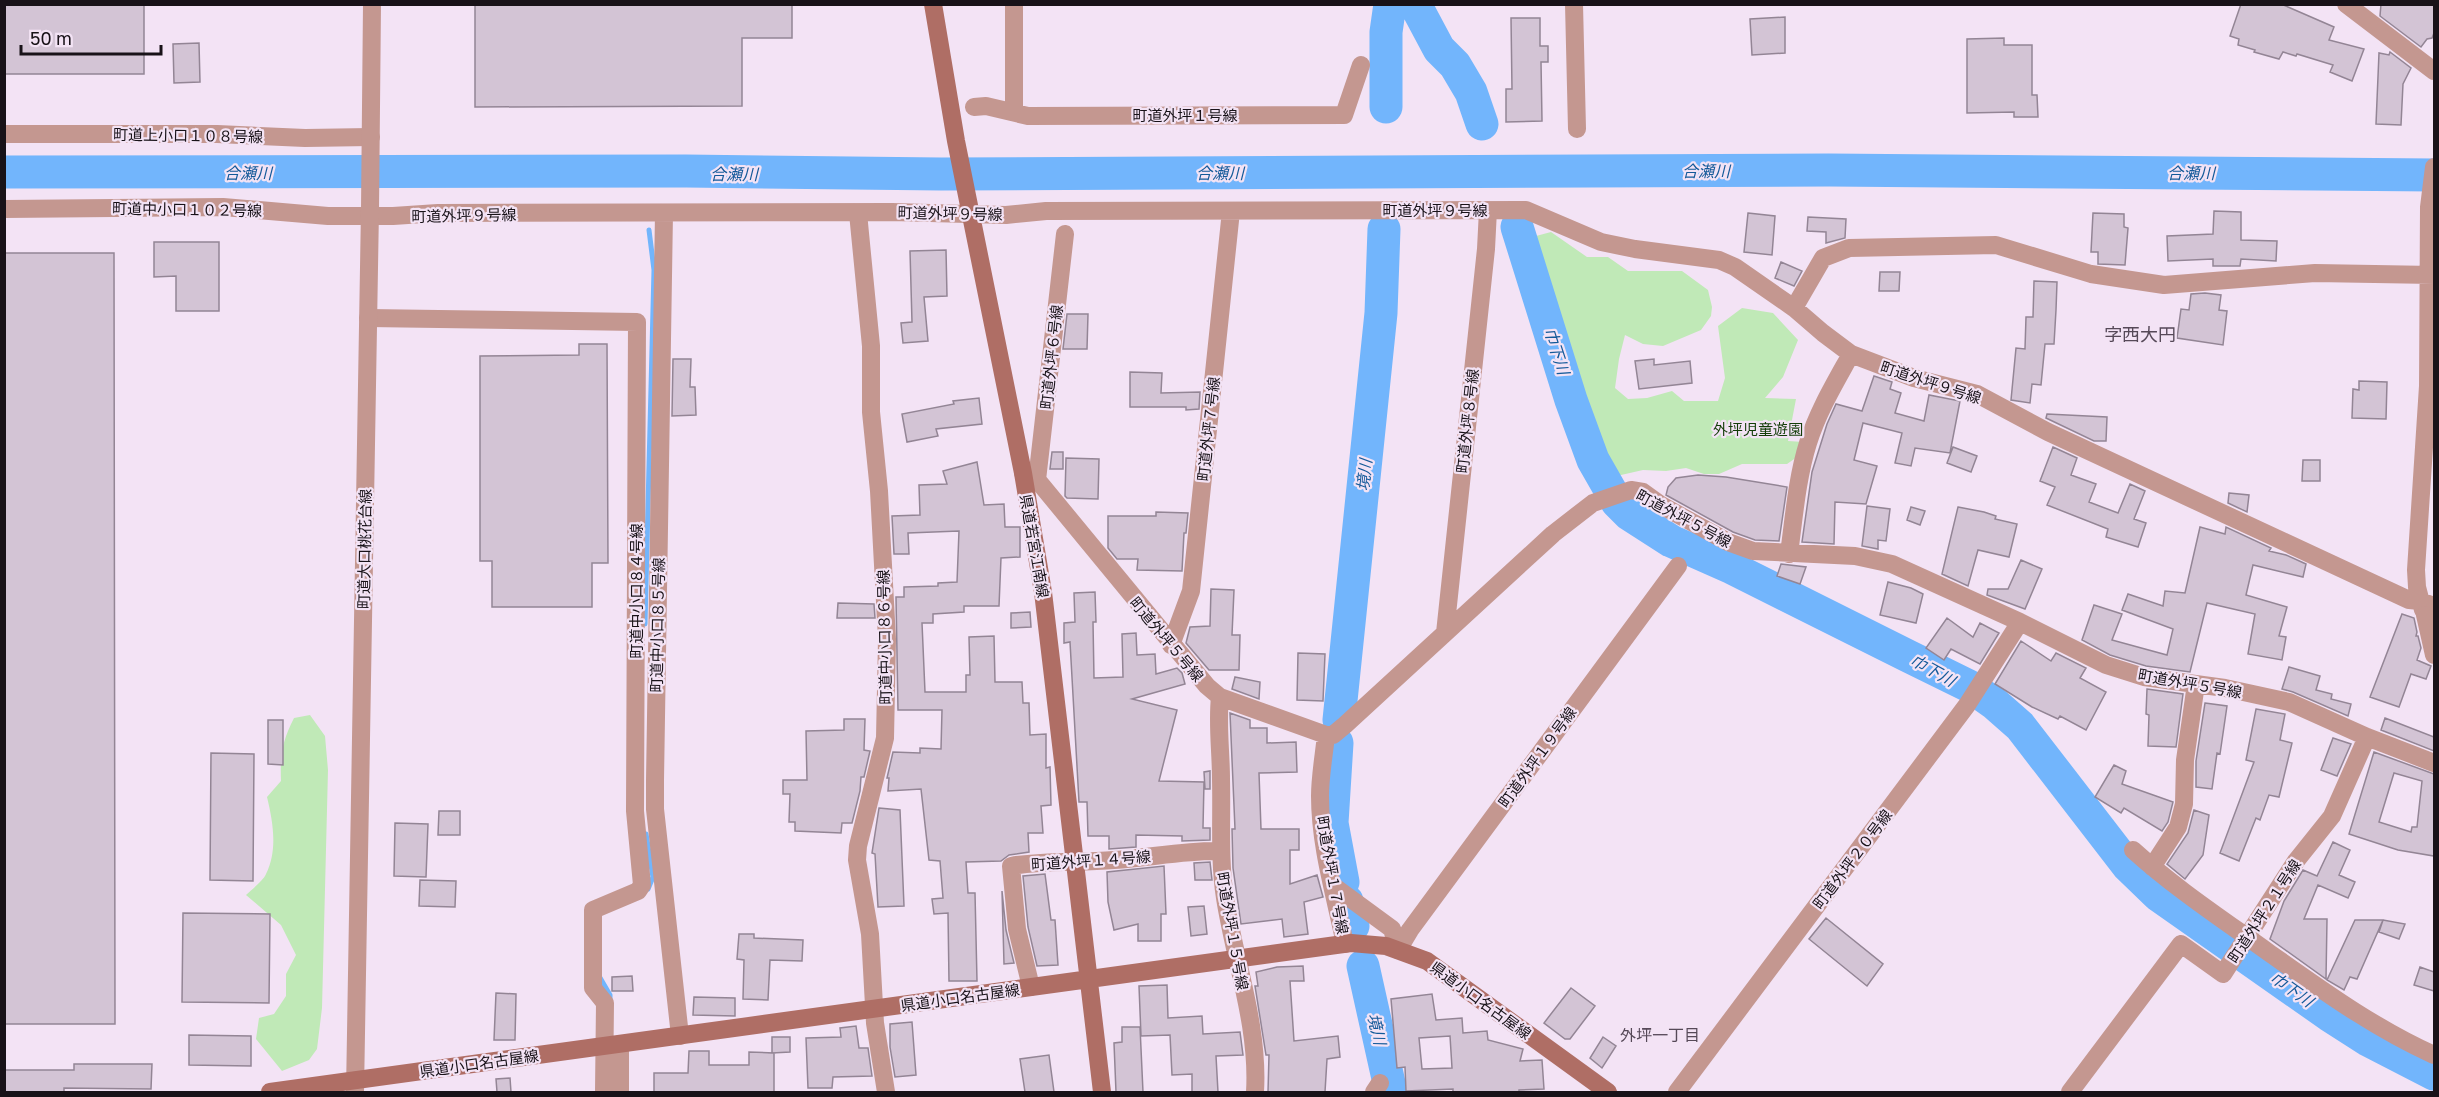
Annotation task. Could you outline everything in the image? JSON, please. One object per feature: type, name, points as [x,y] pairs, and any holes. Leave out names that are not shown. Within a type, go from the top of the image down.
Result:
[{"type":"main road","name":"県道若宮江南線","points":[[933,4],[969,211],[1030,476],[1102,1092]]},
{"type":"main road","name":"県道小口名古屋線","points":[[270,1092],[355,1087],[613,1045],[1353,943],[1398,950],[1441,969],[1608,1092]]},
{"type":"street","name":"町道大口桃花台線","points":[[355,1087],[372,4]]},
{"type":"street","points":[[1014,4],[1014,112]]},
{"type":"street","points":[[1574,4],[1578,129]]},
{"type":"street","points":[[2346,4],[2434,71]]},
{"type":"street","name":"町道外坪１号線","points":[[974,107],[986,106],[1028,116],[1344,115],[1361,65]]},
{"type":"street","name":"町道上小口１０８号線","points":[[4,134],[217,134],[371,141]]},
{"type":"street","points":[[2434,167],[2429,207],[2432,275],[2431,386],[2415,570],[2434,655]]},
{"type":"street","name":"町道中小口１０２号線","points":[[4,209],[224,207],[328,216],[370,213]]},
{"type":"street","name":"町道外坪８号線","points":[[1445,633],[1486,249],[1488,210]]},
{"type":"street","name":"町道外坪９号線","points":[[370,213],[969,211],[1006,215],[1046,211],[1526,210],[1601,242],[1727,262],[1794,308],[1851,354],[1914,378],[1977,394],[2048,432],[2422,605]]},
{"type":"street","name":"町道外坪７号線","points":[[1171,645],[1191,591],[1231,211]]},
{"type":"street","name":"町道中小口８５号線","points":[[664,213],[655,780],[659,842],[680,1036]]},
{"type":"street","name":"町道中小口８６号線","points":[[858,213],[871,346],[871,412],[879,491],[887,639],[885,738],[858,846],[857,860],[870,934],[875,1023],[886,1092]]},
{"type":"street","name":"町道外坪６号線","points":[[1030,476],[1065,234]]},
{"type":"street","points":[[1794,308],[1823,258],[1849,248],[1996,244],[2091,274],[2164,285],[2315,273],[2432,275]]},
{"type":"street","name":"町道中小口８４号線","points":[[368,318],[637,322],[635,811],[642,885],[639,891],[593,910],[593,988],[605,1004],[613,1045],[604,1092]]},
{"type":"street","points":[[1789,554],[1800,472],[1808,442],[1822,408],[1851,354]]},
{"type":"street","name":"町道外坪５号線","points":[[1030,476],[1196,675],[1220,697],[1334,732],[1553,534],[1593,503],[1627,490],[1643,492],[1660,505],[1728,542],[1753,551],[1855,556],[1892,564],[2020,622],[2106,665],[2144,677],[2225,688],[2289,702],[2434,764]]},
{"type":"street","name":"町道外坪１９号線","points":[[1398,950],[1410,930],[1678,566]]},
{"type":"street","name":"町道外坪２０号線","points":[[1677,1092],[1968,705],[2020,622]]},
{"type":"street","points":[[2152,867],[2178,827],[2184,804],[2185,760],[2196,684]]},
{"type":"street","name":"町道外坪１５号線","points":[[1220,697],[1218,716],[1221,762],[1220,851],[1225,898],[1253,1046],[1255,1092]]},
{"type":"street","name":"町道外坪１７号線","points":[[1334,732],[1320,795],[1325,850],[1341,890],[1353,943]]},
{"type":"street","name":"町道外坪２１号線","points":[[2070,1092],[2181,944],[2223,974],[2296,861],[2332,816],[2367,737]]},
{"type":"street","points":[[2133,850],[2247,939],[2374,1024],[2434,1055]]},
{"type":"street","name":"町道外坪１４号線","points":[[1031,987],[1017,929],[1011,866],[1035,862],[1113,861],[1220,851]]},
{"type":"street","points":[[1341,890],[1392,929],[1398,950]]},
{"type":"street","points":[[613,1045],[620,1092]]},
{"type":"green space","name":"外坪児童遊園","points":[[1551,232],[1587,257],[1608,257],[1628,271],[1682,271],[1708,290],[1712,307],[1711,316],[1701,330],[1663,346],[1643,344],[1625,335],[1615,388],[1628,399],[1647,398],[1672,391],[1684,401],[1718,401],[1725,378],[1718,326],[1742,308],[1773,313],[1798,340],[1783,377],[1765,398],[1796,399],[1788,441],[1804,442],[1800,455],[1787,464],[1742,464],[1719,474],[1704,474],[1686,468],[1666,471],[1643,470],[1597,477],[1582,454],[1551,375],[1516,257],[1536,236]]},
{"type":"green space","points":[[310,715],[325,736],[328,770],[322,1008],[317,1049],[309,1060],[282,1071],[256,1039],[259,1018],[274,1014],[286,996],[286,974],[296,955],[281,925],[246,895],[266,874],[270,865],[273,836],[267,797],[281,781],[284,742],[294,718]]},
{"type":"building","points":[[4,4],[144,4],[144,74],[4,74]]},
{"type":"building","points":[[475,4],[792,4],[792,38],[742,38],[742,106],[475,107]]},
{"type":"building","points":[[2241,4],[2281,4],[2334,27],[2329,40],[2364,49],[2352,81],[2330,72],[2333,65],[2283,52],[2279,59],[2238,45],[2239,39],[2230,36]]},
{"type":"building","points":[[2381,4],[2434,4],[2432,38],[2427,39],[2421,47],[2380,16]]},
{"type":"building","points":[[1785,17],[1785,53],[1752,55],[1750,19]]},
{"type":"building","points":[[1511,18],[1540,18],[1540,46],[1548,46],[1548,62],[1541,62],[1542,121],[1506,122],[1506,89],[1512,89]]},
{"type":"building","points":[[2004,38],[2004,45],[2032,45],[2032,95],[2037,95],[2038,117],[2014,117],[2014,112],[1967,113],[1967,39]]},
{"type":"building","points":[[199,43],[200,82],[174,83],[173,44]]},
{"type":"building","points":[[2390,52],[2411,68],[2403,84],[2401,125],[2376,124],[2379,53],[2389,55]]},
{"type":"building","points":[[2214,211],[2241,212],[2241,240],[2277,241],[2276,261],[2241,259],[2240,266],[2213,266],[2213,259],[2168,261],[2167,236],[2213,234]]},
{"type":"building","points":[[1748,213],[1775,216],[1772,255],[1744,252]]},
{"type":"building","points":[[2093,213],[2124,214],[2124,227],[2128,228],[2125,265],[2098,264],[2098,252],[2091,252]]},
{"type":"building","points":[[1808,217],[1846,219],[1845,238],[1826,243],[1826,232],[1807,231]]},
{"type":"building","points":[[154,242],[219,242],[219,311],[176,311],[176,276],[154,277]]},
{"type":"building","points":[[946,250],[947,296],[924,297],[928,341],[903,343],[901,323],[912,322],[910,251]]},
{"type":"building","points":[[4,253],[114,253],[115,1024],[4,1024]]},
{"type":"building","points":[[1781,262],[1802,271],[1794,286],[1775,278]]},
{"type":"building","points":[[1880,272],[1900,272],[1899,291],[1879,291]]},
{"type":"building","points":[[2034,281],[2057,282],[2054,344],[2045,344],[2041,385],[2032,384],[2030,403],[2011,400],[2016,348],[2025,349],[2026,317],[2033,317]]},
{"type":"building","points":[[2191,294],[2221,295],[2219,310],[2227,311],[2223,345],[2177,338],[2181,309],[2189,310]]},
{"type":"building","points":[[1067,314],[1088,314],[1087,349],[1063,349]]},
{"type":"building","points":[[579,344],[607,344],[608,563],[592,563],[592,607],[492,607],[492,561],[480,561],[480,356],[579,355]]},
{"type":"building","points":[[673,359],[691,359],[690,387],[695,387],[696,415],[672,416]]},
{"type":"building","points":[[1654,359],[1654,365],[1690,361],[1692,383],[1639,389],[1635,361]]},
{"type":"building","points":[[1130,372],[1162,373],[1161,393],[1200,392],[1199,409],[1130,407]]},
{"type":"building","points":[[1874,376],[1892,382],[1890,389],[1901,393],[1895,413],[1924,421],[1929,395],[1960,401],[1950,453],[1915,448],[1911,466],[1895,463],[1902,433],[1863,423],[1854,460],[1877,466],[1866,504],[1835,502],[1834,544],[1802,542],[1812,472],[1827,424],[1836,404],[1862,411]]},
{"type":"building","points":[[2359,381],[2387,382],[2386,419],[2352,418],[2353,389],[2359,390]]},
{"type":"building","points":[[979,398],[982,424],[936,429],[938,436],[907,442],[902,414],[954,404],[953,401]]},
{"type":"building","points":[[2047,414],[2107,417],[2106,441],[2094,441],[2046,418]]},
{"type":"building","points":[[1953,447],[1977,456],[1971,472],[1947,463]]},
{"type":"building","points":[[2053,447],[2077,458],[2071,475],[2096,484],[2089,502],[2118,513],[2130,484],[2145,491],[2134,519],[2146,523],[2138,547],[2106,537],[2108,529],[2047,505],[2055,487],[2040,481]]},
{"type":"building","points":[[1052,452],[1063,452],[1063,469],[1050,469]]},
{"type":"building","points":[[1066,458],[1099,459],[1098,499],[1067,498],[1065,496]]},
{"type":"building","points":[[2303,460],[2320,460],[2320,481],[2302,481]]},
{"type":"building","points":[[977,462],[984,505],[1004,504],[1005,527],[1020,527],[1020,557],[1001,558],[999,606],[964,606],[964,612],[933,614],[933,623],[922,623],[925,692],[966,692],[966,675],[970,675],[969,637],[994,636],[995,682],[1022,682],[1023,703],[1029,703],[1030,735],[1046,734],[1046,768],[1050,767],[1051,805],[1041,806],[1043,833],[1028,833],[1029,852],[1009,855],[1001,861],[966,862],[968,893],[975,893],[977,981],[949,981],[948,913],[934,914],[932,899],[943,898],[940,861],[929,860],[921,789],[888,791],[889,778],[887,778],[893,752],[920,753],[920,748],[941,749],[942,710],[898,710],[896,597],[904,597],[904,587],[938,586],[938,583],[957,582],[959,531],[908,533],[909,554],[894,554],[892,516],[920,515],[919,485],[947,484],[943,471]]},
{"type":"building","points":[[1698,475],[1787,487],[1779,541],[1755,540],[1733,532],[1666,495],[1668,487],[1676,478]]},
{"type":"building","points":[[2229,493],[2249,495],[2247,512],[2228,503]]},
{"type":"building","points":[[1867,506],[1890,509],[1886,541],[1878,540],[1878,549],[1862,546]]},
{"type":"building","points":[[1911,507],[1925,511],[1920,525],[1907,520]]},
{"type":"building","points":[[1958,507],[1984,512],[1996,516],[1995,519],[2017,524],[2009,557],[1978,550],[1968,586],[1942,574]]},
{"type":"building","points":[[1156,512],[1188,513],[1186,533],[1184,533],[1182,571],[1137,570],[1138,559],[1117,559],[1108,548],[1108,516],[1156,516]]},
{"type":"building","points":[[2200,527],[2225,534],[2226,527],[2271,548],[2269,551],[2286,555],[2306,564],[2303,577],[2253,565],[2246,595],[2287,607],[2279,636],[2286,637],[2282,660],[2248,654],[2255,614],[2207,603],[2190,672],[2146,666],[2110,655],[2082,640],[2094,605],[2122,614],[2112,640],[2167,655],[2173,629],[2122,610],[2128,594],[2163,606],[2165,591],[2185,593]]},
{"type":"building","points":[[2021,560],[2042,569],[2025,609],[1987,595],[1988,589],[2008,589]]},
{"type":"building","points":[[1781,564],[1806,567],[1800,584],[1777,576]]},
{"type":"building","points":[[1888,582],[1923,594],[1916,623],[1880,615]]},
{"type":"building","points":[[1211,589],[1234,590],[1232,635],[1240,635],[1239,670],[1209,670],[1186,643],[1190,627],[1210,626]]},
{"type":"building","points":[[1095,592],[1094,678],[1123,677],[1122,634],[1136,633],[1137,655],[1155,654],[1156,674],[1177,668],[1182,673],[1185,684],[1132,699],[1177,710],[1159,781],[1204,782],[1203,828],[1210,828],[1210,840],[1182,841],[1182,836],[1136,835],[1136,847],[1109,849],[1109,836],[1088,836],[1087,802],[1079,802],[1070,642],[1064,643],[1064,623],[1075,622],[1074,593]]},
{"type":"building","points":[[838,603],[874,604],[875,618],[837,618]]},
{"type":"building","points":[[1030,612],[1031,627],[1011,628],[1011,613]]},
{"type":"building","points":[[2402,614],[2414,618],[2416,636],[2418,636],[2421,648],[2417,660],[2431,666],[2426,679],[2411,674],[2399,707],[2370,697]]},
{"type":"building","points":[[1947,618],[1973,637],[1980,623],[1999,633],[1980,664],[1951,649],[1944,660],[1926,648]]},
{"type":"building","points":[[2021,641],[2051,661],[2056,653],[2086,668],[2080,678],[2106,692],[2086,730],[2060,716],[2058,719],[2032,707],[1995,684]]},
{"type":"building","points":[[1298,653],[1325,654],[1323,701],[1297,700]]},
{"type":"building","points":[[2289,667],[2320,676],[2316,690],[2332,694],[2331,699],[2351,704],[2348,716],[2282,689]]},
{"type":"building","points":[[1235,677],[1260,682],[1259,699],[1232,689]]},
{"type":"building","points":[[2147,689],[2183,694],[2176,747],[2148,746]]},
{"type":"building","points":[[2205,703],[2227,706],[2212,789],[2196,787],[2196,761]]},
{"type":"building","points":[[2256,709],[2285,714],[2280,740],[2292,743],[2279,797],[2269,795],[2260,820],[2256,818],[2239,861],[2220,853],[2254,762],[2246,760]]},
{"type":"building","points":[[1230,713],[1250,720],[1250,728],[1267,728],[1267,743],[1296,742],[1297,772],[1259,773],[1261,829],[1299,829],[1299,850],[1290,850],[1290,884],[1317,875],[1323,897],[1304,902],[1308,934],[1284,937],[1282,919],[1241,924],[1233,868],[1232,829],[1235,829]]},
{"type":"building","points":[[2385,718],[2434,737],[2434,751],[2381,730]]},
{"type":"building","points":[[844,719],[865,719],[864,750],[870,751],[864,777],[861,777],[852,823],[842,823],[841,833],[795,831],[795,822],[789,822],[790,794],[783,794],[783,780],[807,780],[806,731],[844,730]]},
{"type":"building","points":[[268,720],[283,720],[283,765],[268,764]]},
{"type":"building","points":[[2333,738],[2351,744],[2337,776],[2321,770]]},
{"type":"building","points":[[2374,752],[2434,774],[2434,856],[2398,850],[2349,834]],"holes":[[[2394,773],[2422,781],[2417,827],[2412,827],[2411,832],[2379,822]]]},
{"type":"building","points":[[211,753],[254,754],[253,881],[210,880]]},
{"type":"building","points":[[2114,765],[2126,771],[2122,784],[2173,802],[2168,822],[2162,831],[2124,808],[2121,813],[2095,797]]},
{"type":"building","points":[[1210,771],[1210,789],[1205,789],[1204,772]]},
{"type":"building","points":[[879,808],[900,810],[904,906],[878,907],[875,854],[872,853]]},
{"type":"building","points":[[2194,810],[2209,815],[2203,855],[2185,879],[2167,864],[2188,833]]},
{"type":"building","points":[[439,811],[460,811],[460,835],[438,835]]},
{"type":"building","points":[[395,823],[428,824],[426,877],[394,876]]},
{"type":"building","points":[[2333,842],[2350,850],[2339,875],[2355,882],[2348,898],[2318,885],[2304,919],[2327,919],[2326,979],[2270,939],[2284,901],[2303,870],[2317,876]]},
{"type":"building","points":[[1210,862],[1212,880],[1195,880],[1194,863]]},
{"type":"building","points":[[1164,866],[1166,914],[1161,914],[1161,941],[1138,941],[1138,924],[1114,930],[1108,902],[1107,872]]},
{"type":"building","points":[[1045,874],[1051,920],[1055,920],[1058,965],[1037,966],[1028,927],[1023,876]]},
{"type":"building","points":[[420,880],[456,881],[455,907],[419,906]]},
{"type":"building","points":[[1002,891],[1006,930],[1014,963],[1004,964]]},
{"type":"building","points":[[1204,906],[1207,934],[1191,936],[1188,907]]},
{"type":"building","points":[[183,913],[270,914],[269,1003],[182,1002]]},
{"type":"building","points":[[1826,918],[1883,964],[1867,986],[1809,939]]},
{"type":"building","points":[[2355,920],[2383,920],[2357,979],[2350,977],[2344,990],[2327,980]]},
{"type":"building","points":[[2383,920],[2405,924],[2399,939],[2379,932]]},
{"type":"building","points":[[739,934],[754,934],[754,938],[803,940],[802,961],[770,960],[768,1000],[743,999],[744,960],[737,959]]},
{"type":"building","points":[[1303,966],[1304,981],[1290,981],[1294,1041],[1338,1036],[1340,1057],[1327,1059],[1325,1092],[1268,1092],[1269,1055],[1266,1055],[1255,986],[1258,986],[1256,972],[1277,967]]},
{"type":"building","points":[[2420,967],[2434,972],[2434,991],[2414,985]]},
{"type":"building","points":[[632,976],[633,991],[612,991],[612,977]]},
{"type":"building","points":[[1167,985],[1168,1018],[1202,1016],[1203,1034],[1240,1032],[1243,1055],[1216,1056],[1218,1092],[1192,1092],[1192,1074],[1172,1075],[1170,1035],[1141,1036],[1139,986]]},
{"type":"building","points":[[1571,988],[1595,1006],[1570,1039],[1565,1039],[1544,1023]]},
{"type":"building","points":[[496,993],[516,994],[515,1040],[494,1040]]},
{"type":"building","points":[[1432,994],[1436,1020],[1462,1018],[1463,1033],[1487,1031],[1488,1040],[1523,1049],[1520,1061],[1542,1060],[1544,1089],[1519,1090],[1519,1092],[1453,1092],[1453,1089],[1406,1091],[1405,1067],[1397,1068],[1391,999]],"holes":[[[1450,1036],[1452,1068],[1422,1069],[1419,1038]]]},
{"type":"building","points":[[694,997],[735,998],[735,1016],[693,1015]]},
{"type":"building","points":[[912,1022],[916,1075],[895,1077],[890,1047],[890,1024]]},
{"type":"building","points":[[856,1026],[859,1048],[868,1048],[872,1076],[833,1077],[832,1088],[808,1088],[806,1038],[841,1037],[840,1028]]},
{"type":"building","points":[[1122,1027],[1140,1027],[1143,1092],[1116,1092],[1114,1043],[1122,1042]]},
{"type":"building","points":[[189,1035],[251,1036],[251,1066],[189,1065]]},
{"type":"building","points":[[772,1037],[790,1037],[790,1052],[772,1053]]},
{"type":"building","points":[[1603,1037],[1616,1046],[1602,1068],[1590,1058]]},
{"type":"building","points":[[689,1051],[709,1051],[709,1065],[749,1065],[749,1052],[774,1053],[774,1092],[654,1092],[654,1073],[688,1073]]},
{"type":"building","points":[[1049,1055],[1054,1092],[1025,1092],[1020,1059]]},
{"type":"building","points":[[74,1064],[152,1064],[151,1089],[64,1088],[64,1092],[4,1092],[4,1070],[74,1070]]},
{"type":"building","points":[[510,1078],[511,1092],[497,1092],[496,1079]]},
{"type":"waterway","name":"境川","points":[[1386,107],[1386,32],[1390,4]]},
{"type":"waterway","name":"巾下川","points":[[1415,4],[1439,49],[1455,65],[1471,92],[1482,124]]},
{"type":"waterway","name":"合瀬川","points":[[4,172],[686,171],[941,174],[1829,170],[2434,175]]},
{"type":"waterway","name":"巾下川","points":[[1517,227],[1571,400],[1593,460],[1617,502],[1629,514],[1671,541],[1732,568],[1971,687],[2020,726],[2128,866],[2158,895],[2329,1015],[2368,1040],[2434,1074]]},
{"type":"waterway","name":"境川","points":[[1339,720],[1381,313],[1384,229]]},
{"type":"waterway","points":[[645,624],[654,270],[649,230]]},
{"type":"waterway","name":"境川","points":[[1337,743],[1332,823],[1343,882]]},
{"type":"waterway","points":[[646,834],[653,877],[648,889]]},
{"type":"waterway","name":"境川","points":[[1347,901],[1353,926]]},
{"type":"waterway","name":"境川","points":[[1363,966],[1391,1092]]},
{"type":"waterway","points":[[599,976],[610,995],[610,1000]]},
{"type":"district","name":"字西大円","points":[[2140,334]]},
{"type":"district","name":"外坪一丁目","points":[[1660,1035]]}]
